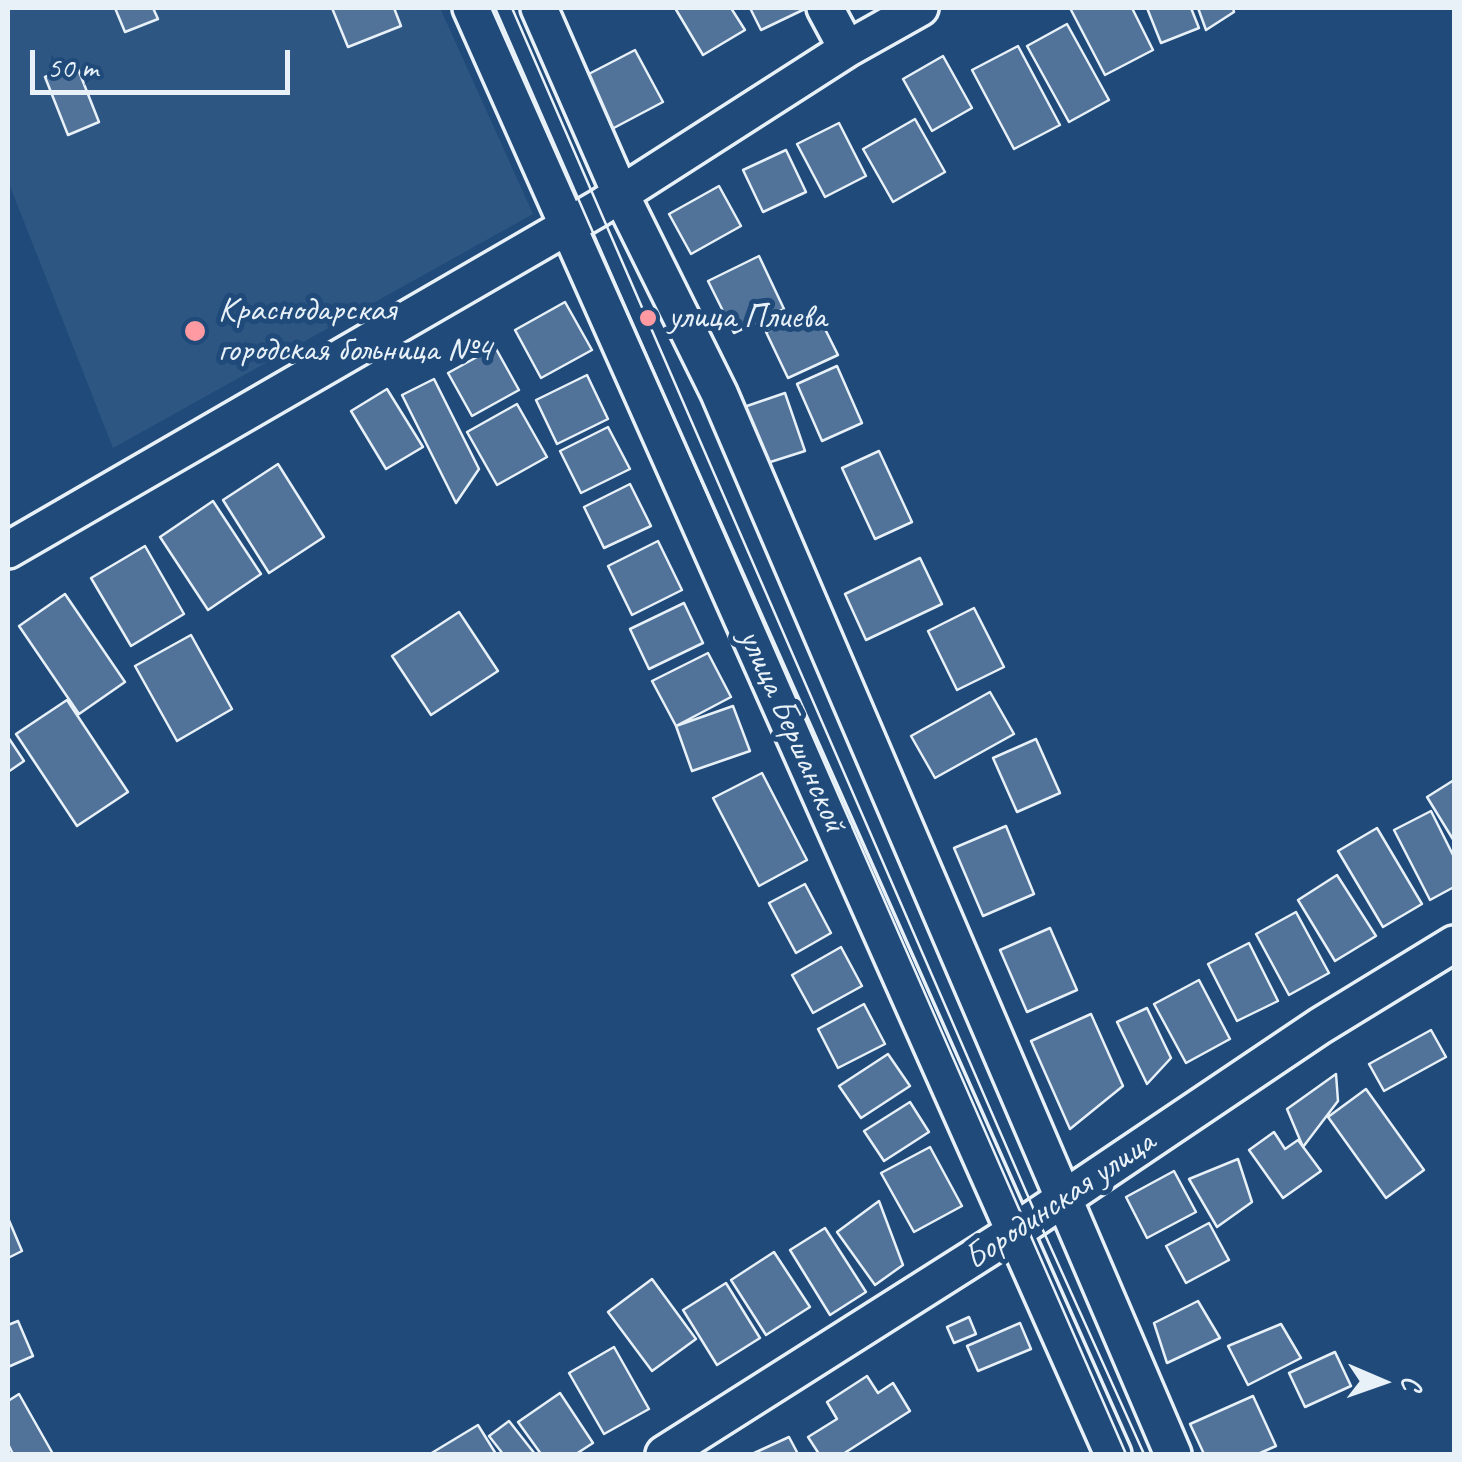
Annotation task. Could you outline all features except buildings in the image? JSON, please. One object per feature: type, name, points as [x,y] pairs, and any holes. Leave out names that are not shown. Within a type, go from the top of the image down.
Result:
[{"type":"street","name":"улица Бершанской","points":[[470,8],[1114,1454]]},
{"type":"street","name":"улица Бершанской","points":[[539,8],[620,193],[719,393],[1173,1454]]},
{"type":"street","points":[[824,8],[847,49]]},
{"type":"street","points":[[8,550],[565,226],[847,49],[920,8]]},
{"type":"street","name":"Бородинская улица","points":[[669,1453],[1014,1232],[1320,1026],[1454,944]]},
{"type":"shaded area","name":"Краснодарская городская больница №4","points":[[8,8],[440,8],[533,214],[113,448],[8,181]]},
{"type":"tram line","points":[[495,8],[1126,1454]]},
{"type":"tram line","points":[[512,8],[1037,1217],[1144,1454]]},
{"type":"place","name":"улица Плиева","points":[[648,318]]},
{"type":"place","name":"Краснодарская городская больница №4","points":[[195,331]]}]
